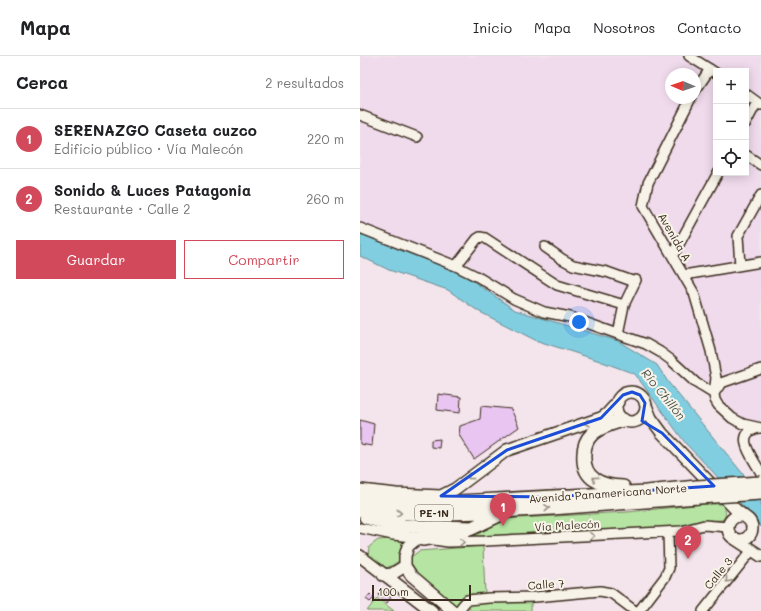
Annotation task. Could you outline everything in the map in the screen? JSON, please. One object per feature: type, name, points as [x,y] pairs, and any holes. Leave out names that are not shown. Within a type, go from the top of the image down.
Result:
[{"type":"highway","points":[[629,421],[601,428],[590,436],[584,450],[585,465],[589,474],[600,484],[646,492]]},
{"type":"highway","name":"Avenida Panamericana Norte","points":[[360,510],[426,514],[508,511],[698,492],[761,483]]},
{"type":"highway","name":"Avenida Panamericana Norte","points":[[360,498],[424,504],[646,492],[761,493]]},
{"type":"highway","points":[[441,496],[487,494],[551,497]]},
{"type":"highway","points":[[420,538],[450,535],[472,528],[508,511]]},
{"type":"highway","points":[[360,515],[390,524],[404,526],[472,528]]},
{"type":"main road","points":[[360,490],[396,494],[441,496],[455,489],[507,450],[601,418],[607,414],[623,395],[632,392],[640,395],[651,418],[662,433],[735,509],[750,521],[758,554]]},
{"type":"main road","points":[[618,402],[618,414],[629,421],[648,425],[662,433]]},
{"type":"main road","points":[[629,421],[642,418],[646,407],[645,403]]},
{"type":"main road","points":[[730,503],[731,511],[728,525],[730,534],[758,554]]},
{"type":"main road","points":[[728,525],[730,520],[737,516],[744,516]]},
{"type":"main road","points":[[735,539],[739,540],[746,538],[749,536],[752,528]]},
{"type":"main road","points":[[420,538],[408,546],[405,556],[405,566],[411,575],[453,611]]},
{"type":"main road","points":[[360,556],[432,611]]},
{"type":"main road","points":[[383,575],[392,574],[405,566]]},
{"type":"street","points":[[689,56],[713,71],[701,84]]},
{"type":"street","points":[[749,96],[759,103],[749,118]]},
{"type":"street","name":"Avenida A","points":[[688,104],[648,183],[643,206],[694,293],[711,350],[716,378],[714,394]]},
{"type":"street","points":[[360,115],[416,136]]},
{"type":"street","points":[[749,157],[761,165]]},
{"type":"street","points":[[673,255],[716,176]]},
{"type":"street","points":[[740,265],[738,236],[761,195]]},
{"type":"street","points":[[360,228],[456,266],[478,277],[514,299],[544,312],[570,317],[646,344],[671,360],[696,383],[714,394]]},
{"type":"street","points":[[456,266],[480,237],[484,238],[557,285],[624,305]]},
{"type":"street","points":[[545,247],[573,265],[607,272],[636,281],[624,305],[618,334]]},
{"type":"street","points":[[684,275],[761,262]]},
{"type":"street","points":[[761,370],[721,383],[714,394],[718,405],[739,427],[745,445],[761,473]]},
{"type":"street","points":[[732,418],[743,424],[760,428]]},
{"type":"street","points":[[745,445],[747,435],[750,431],[760,428]]},
{"type":"street","points":[[750,454],[754,457],[761,458]]},
{"type":"street","name":"Vía Malecón","points":[[360,528],[393,535],[448,542],[470,542],[685,531],[704,525],[728,525]]},
{"type":"street","points":[[639,611],[665,577],[669,568],[668,532]]},
{"type":"street","name":"Calle 3","points":[[703,611],[758,554]]},
{"type":"street","name":"Calle 7","points":[[458,611],[467,600],[534,597],[600,591],[611,593],[635,611]]},
{"type":"highlighted area","points":[[632,392],[640,395],[645,403],[642,421],[662,433],[714,486],[551,497],[441,496],[507,450],[601,418],[623,395]]},
{"type":"shaded area","points":[[360,56],[761,56],[761,425],[734,417],[709,400],[660,355],[618,338],[525,308],[486,286],[360,232]]},
{"type":"green space","points":[[705,504],[723,504],[726,512],[724,518],[722,520],[701,521],[679,529],[465,538],[503,519],[628,512]]},
{"type":"green space","points":[[378,540],[405,540],[405,551],[397,562],[383,569],[368,557],[369,547]]},
{"type":"green space","points":[[483,546],[485,594],[467,599],[456,611],[414,575],[409,564],[411,557],[419,551]]},
{"type":"green space","points":[[377,598],[394,611],[367,611]]},
{"type":"green space","points":[[531,602],[531,611],[468,611],[472,603]]},
{"type":"water","name":"Río Chillón","points":[[360,234],[386,242],[467,277],[515,310],[618,341],[657,365],[668,382],[761,496],[761,527],[713,472],[686,444],[635,374],[535,340],[478,311],[448,290],[389,270],[360,256]]},
{"type":"building","points":[[438,394],[461,397],[460,413],[437,410]]},
{"type":"building","points":[[481,406],[511,409],[519,427],[474,459],[459,435],[460,426],[480,419]]},
{"type":"building","points":[[360,420],[374,424],[372,446],[360,444]]},
{"type":"building","points":[[440,439],[439,448],[431,447],[431,440]]},
{"type":"building","points":[[383,589],[391,597],[387,603],[378,595]]},
{"type":"building","points":[[370,594],[374,598],[370,602],[366,599]]},
{"type":"place","name":"SERENAZGO Caseta cuzco","points":[[503,526]]},
{"type":"place","name":"Sonido & Luces Patagonia","points":[[688,559]]}]
